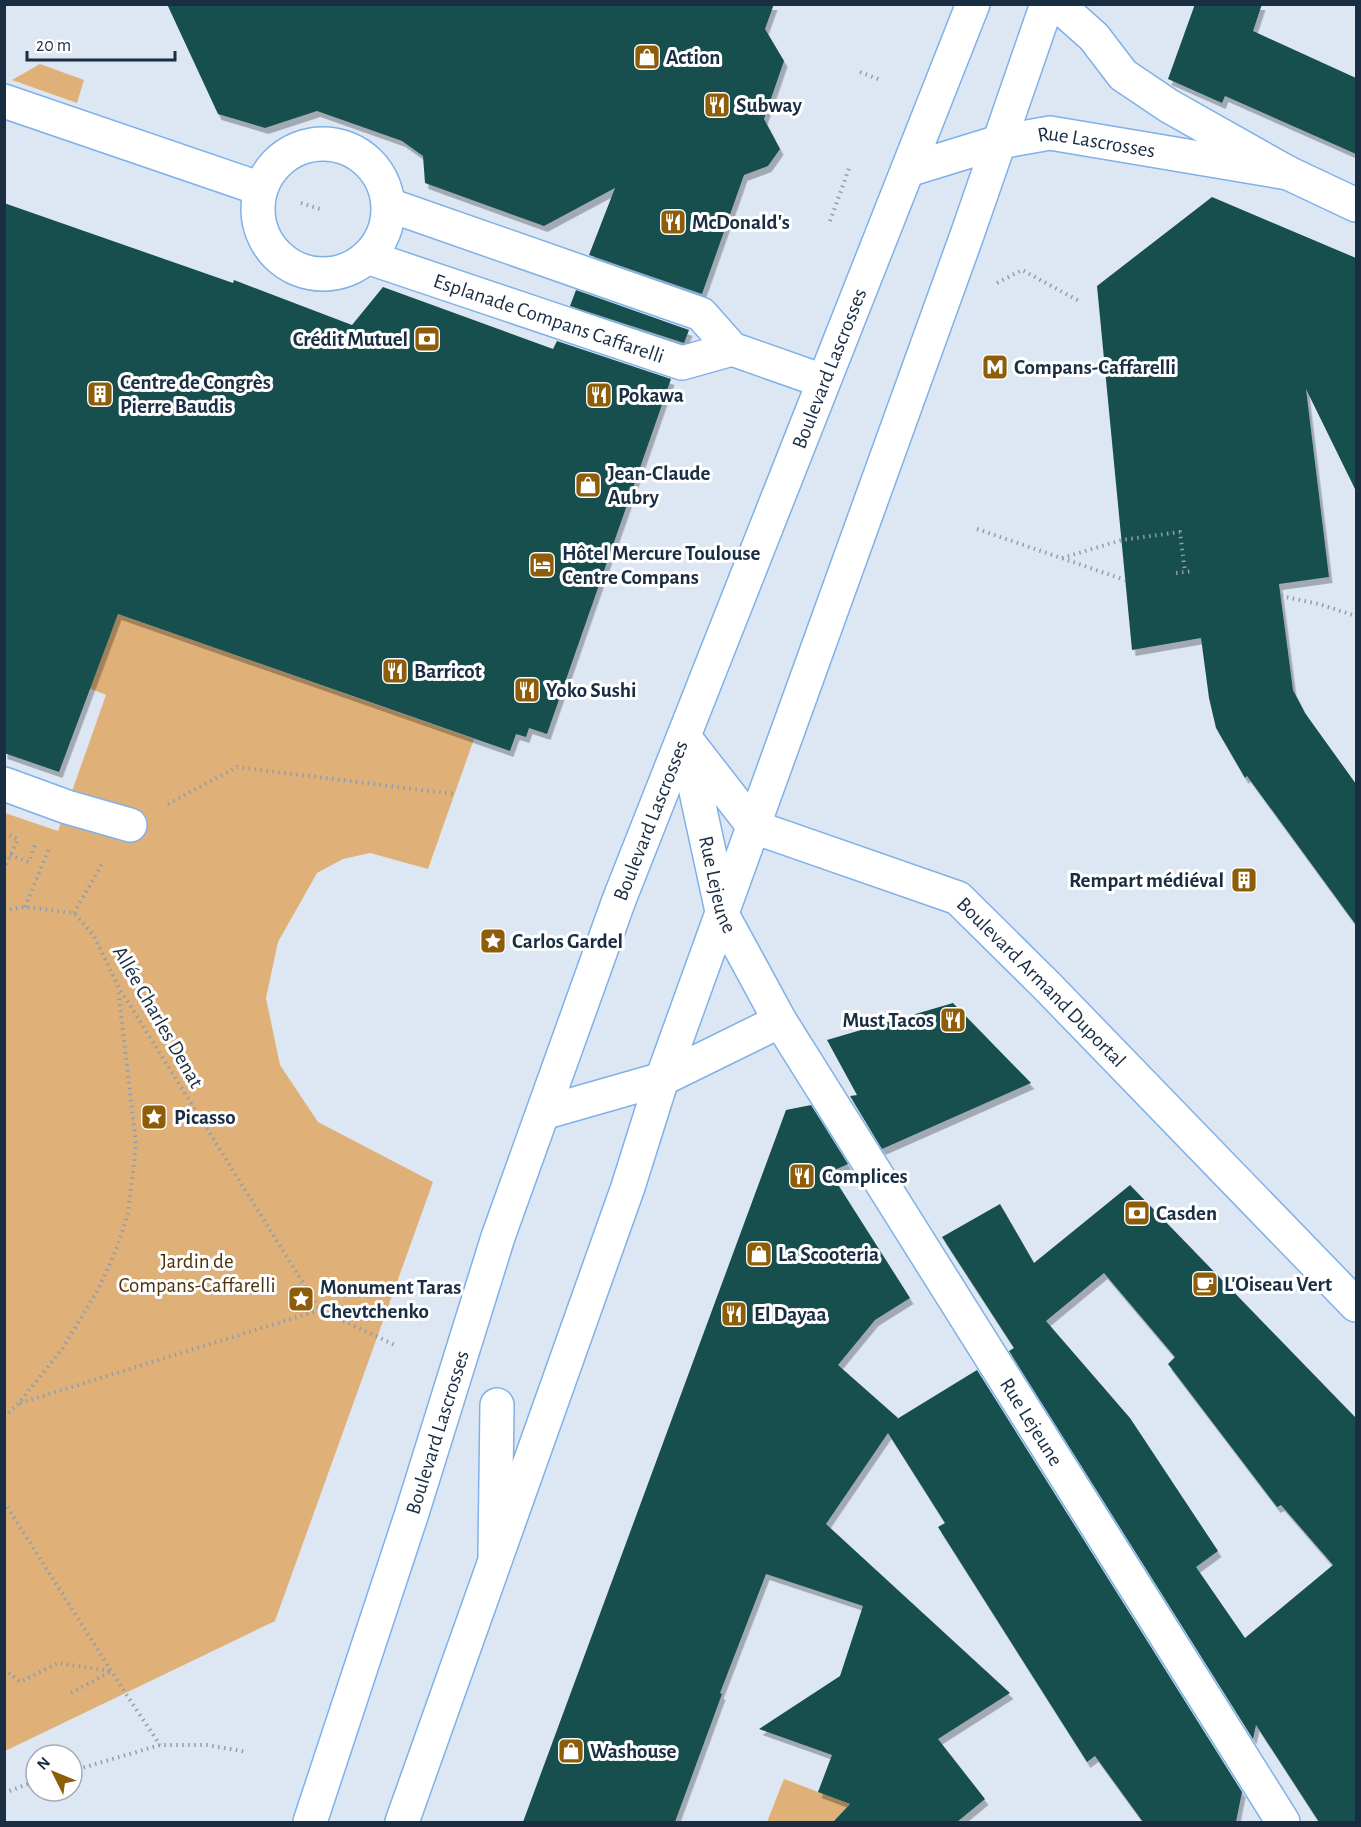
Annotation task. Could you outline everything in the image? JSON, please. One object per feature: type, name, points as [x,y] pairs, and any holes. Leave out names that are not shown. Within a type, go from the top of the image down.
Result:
[{"type":"street","name":"Boulevard Lascrosses","points":[[310,1822],[409,1524],[498,1237],[619,900],[973,4]]},
{"type":"street","points":[[402,1822],[628,1187],[662,1079],[723,916],[1047,4]]},
{"type":"street","name":"Rue Lascrosses","points":[[1058,4],[1094,37],[1123,75],[1169,106],[1288,173],[1356,205]]},
{"type":"street","points":[[4,101],[261,189]]},
{"type":"street","name":"Rue Lascrosses","points":[[908,170],[999,142],[1050,133],[1288,173]]},
{"type":"street","points":[[332,144],[353,151],[371,165],[383,183],[389,206],[384,234],[367,257],[343,272],[314,274],[288,264],[267,244],[258,218],[261,189],[271,169],[288,154],[309,145],[332,144]]},
{"type":"street","points":[[389,206],[701,314],[732,349],[823,381]]},
{"type":"street","name":"Esplanade Compans Caffarelli","points":[[367,257],[682,363],[732,349]]},
{"type":"street","points":[[684,736],[754,827]]},
{"type":"street","name":"Rue Lejeune","points":[[684,736],[723,916],[780,1022],[1281,1822]]},
{"type":"street","points":[[4,784],[67,807],[130,825]]},
{"type":"street","name":"Boulevard Armand Duportal","points":[[754,827],[958,898],[1351,1289]]},
{"type":"street","points":[[543,1113],[662,1079],[780,1022]]},
{"type":"street","points":[[495,1563],[497,1405]]},
{"type":"path","points":[[860,72],[881,80]]},
{"type":"path","points":[[830,221],[850,166]]},
{"type":"path","points":[[995,284],[1022,270],[1081,302]]},
{"type":"path","points":[[977,529],[1125,580]]},
{"type":"path","points":[[1062,558],[1122,540],[1180,532],[1185,572]]},
{"type":"path","points":[[1176,573],[1193,571]]},
{"type":"path","points":[[1281,597],[1319,604],[1356,616]]},
{"type":"path","points":[[4,910],[25,907],[74,913],[97,870],[130,825],[237,767],[454,794]]},
{"type":"path","points":[[10,855],[29,862],[40,832]]},
{"type":"path","points":[[4,834],[18,839],[4,869]]},
{"type":"path","points":[[25,907],[53,837]]},
{"type":"path","name":"Allée Charles Denat","points":[[74,913],[94,936],[118,986],[320,1310]]},
{"type":"path","points":[[4,1417],[18,1404],[63,1348],[99,1288],[117,1250],[128,1214],[136,1145],[118,986]]},
{"type":"path","points":[[18,1404],[320,1310],[397,1346]]},
{"type":"path","points":[[4,1502],[160,1745]]},
{"type":"path","points":[[4,1669],[20,1682],[58,1663],[111,1671]]},
{"type":"path","points":[[71,1693],[111,1671]]},
{"type":"path","points":[[84,1767],[160,1745],[207,1745],[247,1752]]},
{"type":"path","points":[[4,1793],[24,1786]]},
{"type":"green space","points":[[40,64],[84,80],[77,103],[12,80]]},
{"type":"green space","name":"Jardin de Compans-Caffarelli","points":[[118,614],[474,739],[428,869],[370,853],[343,859],[317,873],[278,942],[266,998],[280,1065],[318,1122],[433,1182],[275,1621],[5,1751],[5,813],[58,831],[106,695],[89,688]]},
{"type":"green space","points":[[784,1779],[850,1804],[833,1822],[767,1822]]},
{"type":"building","points":[[167,4],[774,4],[765,29],[784,61],[764,119],[780,149],[768,166],[744,175],[702,294],[589,255],[615,188],[544,226],[425,183],[423,156],[402,141],[317,111],[265,128],[218,114]]},
{"type":"building","points":[[1195,4],[1262,4],[1253,31],[1356,78],[1356,154],[1225,96],[1222,103],[1168,79]]},
{"type":"building","points":[[1212,197],[1356,258],[1356,491],[1306,389],[1329,577],[1279,584],[1293,690],[1305,713],[1356,784],[1356,925],[1247,776],[1245,778],[1216,728],[1209,698],[1201,638],[1132,650],[1097,286]]},
{"type":"building","points":[[4,203],[233,283],[234,280],[352,325],[383,287],[553,349],[557,341],[671,379],[547,734],[529,728],[526,737],[516,734],[510,751],[118,614],[59,772],[4,753]]},
{"type":"building","points":[[576,290],[689,330],[684,343],[570,306]]},
{"type":"building","points":[[953,1003],[1031,1083],[882,1149],[850,1096],[857,1095],[827,1040]]},
{"type":"building","points":[[811,1105],[848,1164],[830,1172],[910,1298],[875,1320],[838,1365],[897,1419],[977,1370],[1242,1792],[1236,1822],[1143,1822],[1095,1756],[1087,1762],[938,1527],[945,1523],[888,1433],[826,1524],[1010,1693],[938,1739],[985,1799],[957,1822],[833,1822],[850,1804],[818,1792],[832,1755],[759,1729],[840,1676],[863,1606],[766,1574],[720,1693],[722,1694],[675,1822],[523,1822],[786,1110]]},
{"type":"building","points":[[1130,1185],[1356,1418],[1356,1822],[1319,1822],[1256,1725],[1253,1739],[1009,1351],[1014,1348],[942,1237],[1000,1204],[1034,1263]],"holes":[[[1104,1273],[1175,1357],[1168,1364],[1277,1507],[1281,1505],[1333,1565],[1245,1638],[1196,1567],[1218,1551],[1130,1418],[1046,1321]]]},
{"type":"place","name":"Action","points":[[647,57]]},
{"type":"place","name":"Subway","points":[[717,105]]},
{"type":"place","name":"McDonald's","points":[[673,222]]},
{"type":"place","name":"Crédit Mutuel","points":[[427,339]]},
{"type":"place","name":"Compans-Caffarelli","points":[[995,367]]},
{"type":"place","name":"Centre de Congrès Pierre Baudis","points":[[100,394]]},
{"type":"place","name":"Pokawa","points":[[599,395]]},
{"type":"place","name":"Jean-Claude Aubry","points":[[588,485]]},
{"type":"place","name":"Hôtel Mercure Toulouse Centre Compans","points":[[542,565]]},
{"type":"place","name":"Barricot","points":[[395,671]]},
{"type":"place","name":"Yoko Sushi","points":[[527,690]]},
{"type":"place","name":"Rempart médiéval","points":[[1244,880]]},
{"type":"place","name":"Carlos Gardel","points":[[493,941]]},
{"type":"place","name":"Must Tacos","points":[[953,1020]]},
{"type":"place","name":"Picasso","points":[[154,1117]]},
{"type":"place","name":"Complices","points":[[802,1176]]},
{"type":"place","name":"Casden","points":[[1137,1213]]},
{"type":"place","name":"La Scooteria","points":[[759,1254]]},
{"type":"place","name":"L'Oiseau Vert","points":[[1205,1284]]},
{"type":"place","name":"Monument Taras Chevtchenko","points":[[301,1299]]},
{"type":"place","name":"El Dayaa","points":[[734,1314]]},
{"type":"place","name":"Washouse","points":[[571,1751]]}]
